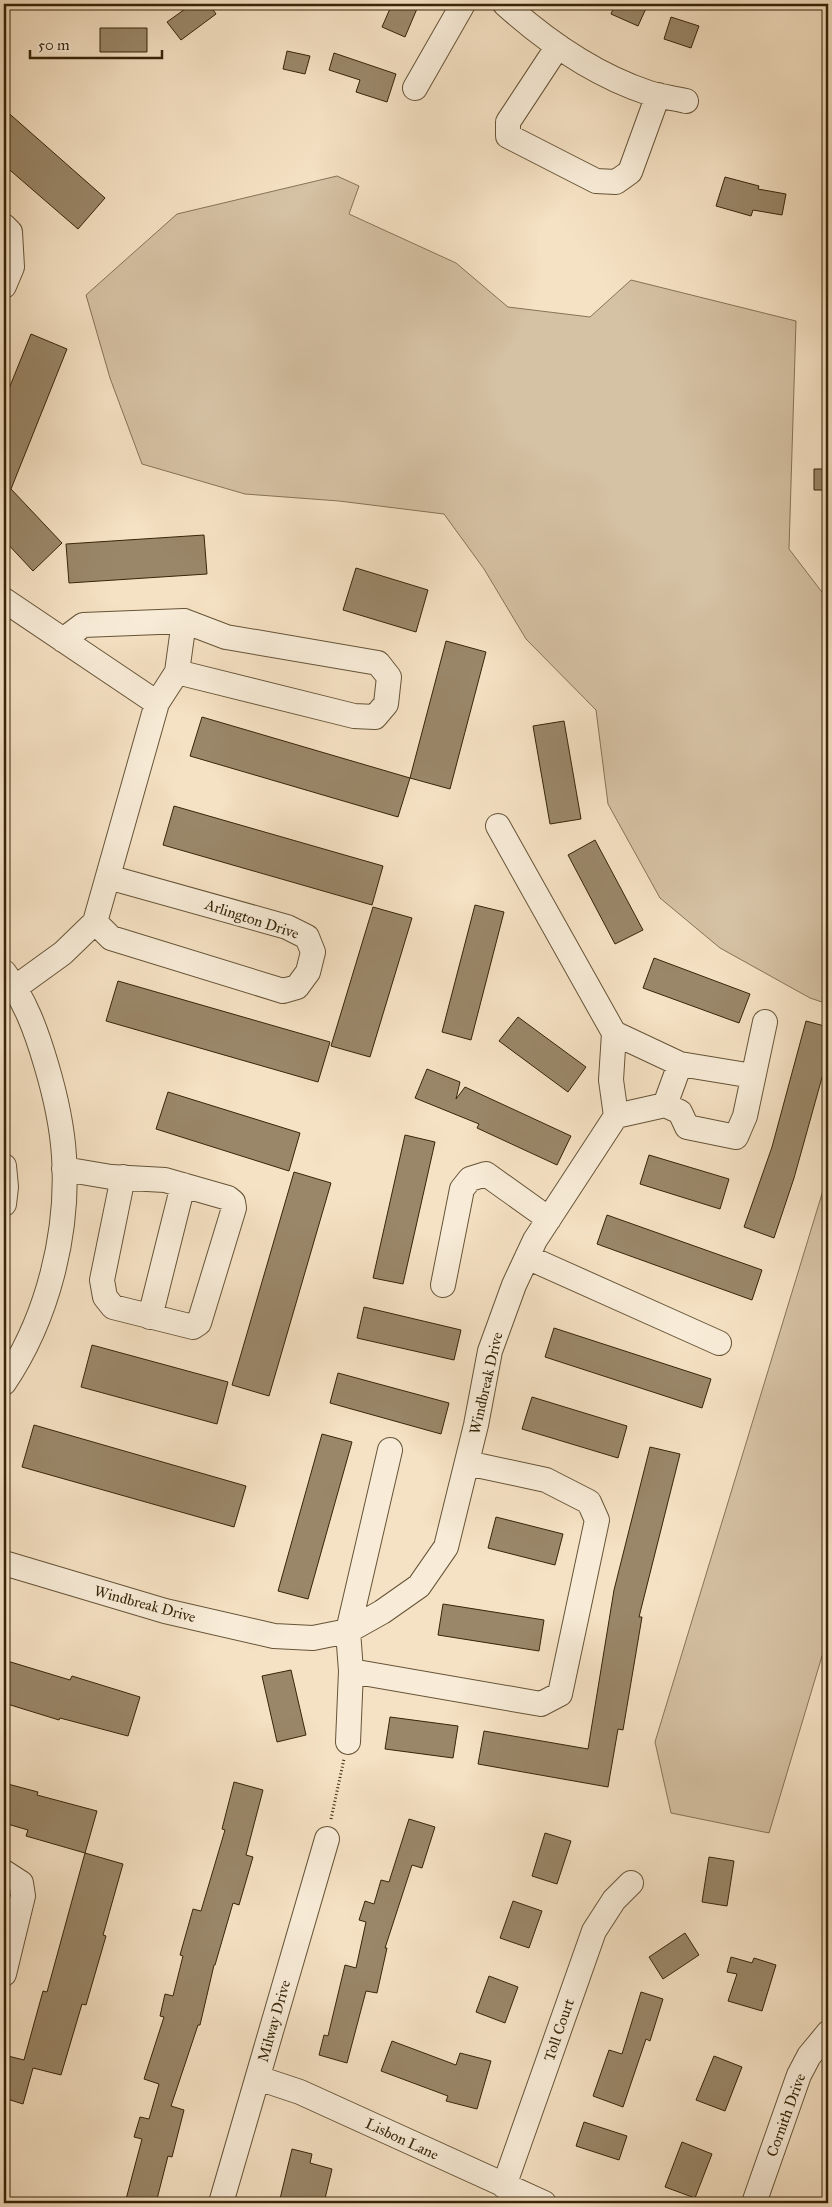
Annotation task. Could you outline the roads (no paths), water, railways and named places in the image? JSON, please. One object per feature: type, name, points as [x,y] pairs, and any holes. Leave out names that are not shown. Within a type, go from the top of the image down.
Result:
[{"type":"street","points":[[415,88],[463,4]]},
{"type":"street","points":[[504,4],[527,24],[558,46],[603,73],[649,93],[686,101]]},
{"type":"street","points":[[558,46],[508,122],[508,136],[596,181],[616,182],[630,172],[658,95]]},
{"type":"street","points":[[4,226],[10,232],[12,267],[4,286]]},
{"type":"street","points":[[4,600],[157,703]]},
{"type":"street","points":[[63,640],[82,625],[184,620],[226,637],[378,663],[389,678],[386,704],[375,717],[354,716],[177,672]]},
{"type":"street","points":[[4,1383],[11,1355],[29,1337],[47,1290],[63,1216],[64,1169],[61,1124],[34,1022],[10,979],[63,953],[95,922],[157,703],[177,672],[184,620]]},
{"type":"street","points":[[498,826],[614,1033],[611,1080],[616,1116],[665,1105],[680,1112],[687,1127],[736,1137],[745,1116],[765,1022]]},
{"type":"street","name":"Arlington Drive","points":[[95,922],[111,938],[283,990],[297,987],[308,972],[313,952],[307,936],[287,927],[108,877]]},
{"type":"street","points":[[614,1033],[680,1064],[753,1076]]},
{"type":"street","points":[[665,1105],[680,1064]]},
{"type":"street","name":"Windbreak Drive","points":[[4,1563],[166,1611],[274,1636],[312,1638],[348,1631],[382,1612],[419,1586],[446,1547],[467,1463],[490,1351],[514,1285],[527,1257],[549,1220],[616,1116]]},
{"type":"street","points":[[4,1166],[6,1188],[4,1204]]},
{"type":"street","points":[[64,1169],[123,1177],[166,1180],[228,1198],[233,1202],[234,1208],[199,1323],[193,1327],[113,1308],[105,1297],[102,1280],[123,1177]]},
{"type":"street","points":[[443,1285],[462,1189],[470,1179],[486,1174],[549,1220]]},
{"type":"street","points":[[150,1317],[183,1185]]},
{"type":"street","points":[[527,1257],[719,1343]]},
{"type":"street","points":[[348,1742],[351,1671],[348,1631],[390,1450]]},
{"type":"street","points":[[351,1671],[541,1704],[560,1694],[597,1520],[589,1502],[546,1480],[467,1463]]},
{"type":"street","name":"Milway Drive","points":[[221,2203],[327,1839]]},
{"type":"street","points":[[4,1872],[20,1883],[23,1896],[8,1944],[4,1974]]},
{"type":"street","name":"Toll Court","points":[[504,2186],[594,1931],[614,1900],[632,1883]]},
{"type":"street","name":"Cornith Drive","points":[[754,2203],[799,2075],[809,2056],[828,2033]]},
{"type":"street","name":"Lisbon Lane","points":[[258,2078],[300,2092],[544,2203]]}]
